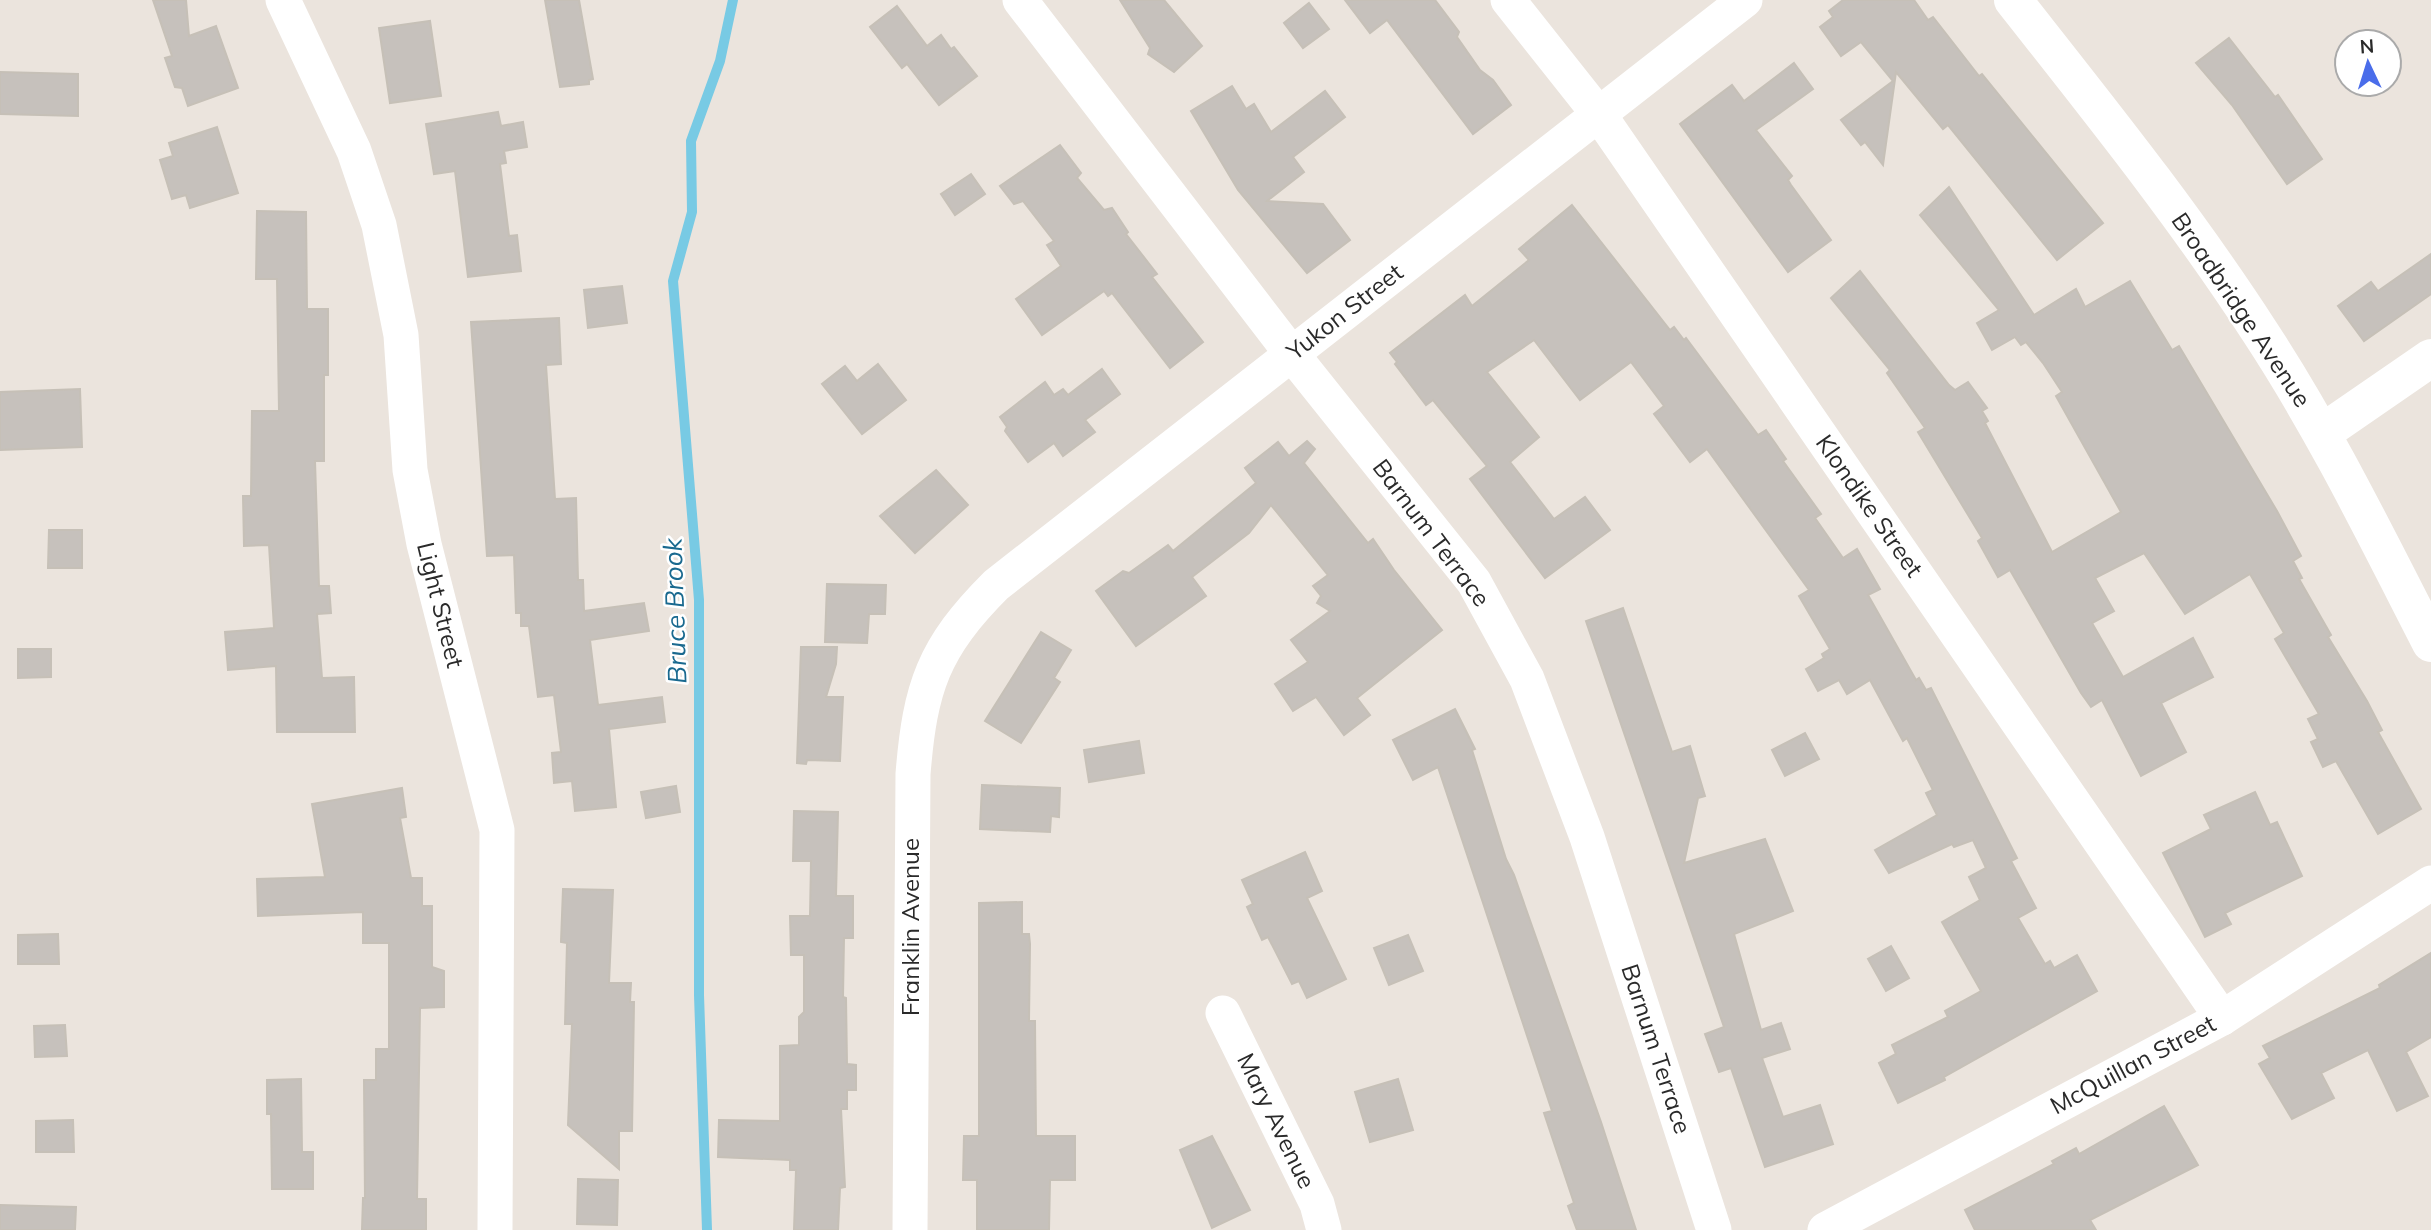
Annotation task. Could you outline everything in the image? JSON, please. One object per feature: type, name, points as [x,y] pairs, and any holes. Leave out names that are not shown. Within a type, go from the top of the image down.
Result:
[{"type":"main road","name":"Broadbridge Avenue","points":[[2013,0],[2143,165],[2260,332],[2322,433],[2431,643]]},
{"type":"main road","points":[[2322,433],[2431,358]]},
{"type":"street","name":"Light Street","points":[[283,0],[354,151],[379,225],[401,335],[410,470],[497,830],[495,1230]]},
{"type":"street","name":"Barnum Terrace","points":[[1020,0],[1292,353],[1474,582],[1527,679],[1587,837],[1714,1230]]},
{"type":"street","name":"Klondike Street","points":[[1508,0],[1600,116],[2222,1017]]},
{"type":"street","name":"Yukon Street","points":[[954,633],[996,585],[1600,116],[1745,0]]},
{"type":"street","name":"Franklin Avenue","points":[[910,1230],[913,775],[920,704],[939,656],[954,633]]},
{"type":"street","name":"McQuillan Street","points":[[1825,1230],[2222,1017],[2431,883]]},
{"type":"street","name":"Mary Avenue","points":[[1223,1013],[1317,1204],[1324,1230]]},
{"type":"building","points":[[153,0],[186,0],[189,36],[216,26],[238,88],[188,106],[182,88],[175,87],[165,58],[172,56]]},
{"type":"building","points":[[545,0],[579,0],[593,79],[589,80],[589,84],[560,87]]},
{"type":"building","points":[[1120,0],[1164,0],[1202,46],[1174,72],[1148,54],[1150,48]]},
{"type":"building","points":[[1345,0],[1435,0],[1459,32],[1457,37],[1480,70],[1493,80],[1511,105],[1473,134],[1387,20],[1370,33]]},
{"type":"building","points":[[1843,0],[1914,0],[1928,20],[1933,17],[1979,76],[1982,74],[2103,223],[2057,260],[1948,125],[1943,129],[1896,72],[1883,165],[1865,142],[1861,145],[1841,120],[1893,81],[1861,42],[1841,56],[1820,27],[1833,17],[1829,11]]},
{"type":"building","points":[[1309,3],[1329,29],[1303,48],[1284,23]]},
{"type":"building","points":[[897,6],[927,46],[941,35],[977,76],[939,105],[907,64],[902,68],[870,27]]},
{"type":"building","points":[[430,21],[441,96],[390,103],[379,28]]},
{"type":"building","points":[[2229,38],[2275,97],[2278,95],[2322,159],[2287,184],[2232,105],[2196,63]]},
{"type":"building","points":[[1794,63],[1813,89],[1756,130],[1792,176],[1788,180],[1791,185],[1831,240],[1788,272],[1680,124],[1732,85],[1744,101]]},
{"type":"building","points":[[0,72],[78,74],[78,116],[0,114]]},
{"type":"building","points":[[1232,86],[1246,109],[1254,104],[1271,132],[1325,91],[1345,117],[1293,157],[1304,172],[1267,201],[1323,204],[1350,240],[1307,273],[1238,190],[1191,111]]},
{"type":"building","points":[[498,112],[501,126],[523,122],[527,147],[504,151],[506,163],[500,164],[509,236],[517,235],[521,271],[468,277],[455,171],[434,174],[426,124]]},
{"type":"building","points":[[217,127],[238,193],[190,208],[186,195],[172,199],[160,160],[173,156],[169,143]]},
{"type":"building","points":[[1060,145],[1081,173],[1077,178],[1104,210],[1112,208],[1128,232],[1126,234],[1157,274],[1152,277],[1203,342],[1170,368],[1112,293],[1108,296],[1104,291],[1042,335],[1016,299],[1061,266],[1047,245],[1054,241],[1023,201],[1014,204],[1000,186]]},
{"type":"building","points":[[971,174],[985,194],[955,215],[941,194]]},
{"type":"building","points":[[1949,187],[2034,315],[2076,289],[2085,307],[2130,281],[2172,350],[2179,346],[2277,511],[2301,556],[2293,561],[2302,578],[2299,579],[2331,635],[2328,637],[2367,701],[2382,730],[2378,732],[2421,809],[2378,834],[2336,761],[2323,767],[2311,742],[2318,739],[2308,719],[2319,714],[2275,639],[2284,633],[2250,574],[2185,614],[2144,553],[2095,578],[2114,611],[2092,623],[2123,677],[2193,638],[2213,677],[2161,703],[2186,752],[2141,776],[2102,700],[2091,707],[2081,693],[2010,570],[1998,577],[1978,541],[1982,538],[1918,432],[1925,428],[1887,373],[1890,370],[1831,298],[1860,271],[1949,385],[1955,390],[1968,382],[1987,408],[1982,411],[1988,421],[1985,423],[2052,552],[2121,512],[2056,396],[2062,392],[2043,363],[2026,342],[2021,345],[2015,337],[1992,350],[1977,323],[1999,310],[1920,215]]},
{"type":"building","points":[[1572,205],[1670,330],[1674,327],[1684,340],[1686,338],[1758,435],[1766,430],[1786,459],[1783,461],[1821,514],[1815,518],[1843,558],[1857,549],[1880,589],[1868,595],[1916,680],[1919,678],[1926,690],[1931,688],[2017,858],[2011,861],[2036,908],[2018,918],[2045,964],[2050,961],[2054,968],[2077,955],[2097,991],[1944,1077],[1945,1080],[1898,1103],[1879,1063],[1896,1054],[1892,1045],[1948,1017],[1945,1011],[1981,991],[1942,922],[1980,900],[1969,877],[1986,868],[1973,840],[1954,847],[1952,844],[1889,873],[1875,850],[1937,815],[1926,793],[1933,790],[1907,738],[1903,741],[1870,680],[1847,694],[1839,680],[1818,691],[1806,669],[1824,658],[1822,654],[1830,649],[1799,596],[1809,590],[1707,449],[1690,462],[1654,414],[1664,406],[1631,362],[1580,400],[1534,340],[1487,372],[1539,437],[1510,462],[1554,519],[1585,497],[1610,530],[1545,578],[1470,479],[1487,466],[1433,400],[1426,405],[1395,364],[1397,362],[1390,353],[1465,295],[1472,306],[1529,260],[1519,249]]},
{"type":"building","points":[[257,211],[306,212],[307,309],[328,309],[328,375],[324,375],[324,461],[315,461],[319,586],[329,586],[331,613],[317,614],[322,678],[354,677],[355,732],[277,732],[276,666],[228,670],[225,632],[274,628],[269,545],[244,546],[243,496],[251,496],[252,411],[279,411],[277,279],[256,279]]},
{"type":"building","points":[[2431,254],[2431,294],[2364,341],[2338,306],[2371,282],[2378,291]]},
{"type":"building","points":[[622,286],[627,323],[588,328],[584,290]]},
{"type":"building","points":[[559,318],[561,364],[546,365],[555,499],[576,498],[578,580],[583,580],[584,611],[644,603],[649,631],[590,640],[598,705],[662,697],[665,722],[609,729],[616,807],[575,811],[572,781],[554,783],[552,753],[561,752],[554,695],[538,697],[529,626],[521,626],[521,613],[516,613],[514,555],[487,556],[471,322]]},
{"type":"building","points":[[878,364],[906,400],[862,434],[822,384],[845,366],[857,381]]},
{"type":"building","points":[[1102,369],[1120,394],[1085,420],[1095,432],[1063,456],[1054,443],[1028,462],[1005,431],[1007,427],[1000,417],[1045,382],[1054,395],[1063,389],[1068,395]]},
{"type":"building","points":[[80,389],[82,447],[0,450],[0,392]]},
{"type":"building","points":[[1307,441],[1315,449],[1304,463],[1368,543],[1373,539],[1442,630],[1357,698],[1370,715],[1344,735],[1316,697],[1293,711],[1275,684],[1308,662],[1291,640],[1330,611],[1317,603],[1321,596],[1313,586],[1328,575],[1271,505],[1249,533],[1192,577],[1206,596],[1136,646],[1096,591],[1123,571],[1129,573],[1168,545],[1173,551],[1256,483],[1245,468],[1278,442],[1289,456]]},
{"type":"building","points":[[936,470],[968,505],[915,553],[880,516]]},
{"type":"building","points":[[49,530],[82,530],[82,568],[48,568]]},
{"type":"building","points":[[827,584],[886,585],[885,614],[869,614],[867,643],[825,642]]},
{"type":"building","points":[[1623,608],[1672,752],[1690,746],[1705,796],[1698,798],[1684,863],[1765,839],[1793,911],[1734,934],[1761,1030],[1781,1023],[1790,1049],[1762,1058],[1783,1117],[1820,1105],[1833,1144],[1765,1167],[1731,1068],[1719,1072],[1705,1034],[1724,1027],[1586,621]]},
{"type":"building","points":[[1041,632],[1071,650],[1054,678],[1060,682],[1021,743],[985,721]]},
{"type":"building","points":[[801,647],[837,647],[836,664],[826,697],[843,697],[840,761],[807,760],[806,764],[797,763]]},
{"type":"building","points":[[18,649],[51,649],[51,677],[18,678]]},
{"type":"building","points":[[1455,709],[1475,749],[1472,750],[1506,859],[1601,1122],[1636,1230],[1577,1230],[1568,1206],[1574,1203],[1544,1113],[1552,1111],[1438,767],[1413,780],[1393,740]]},
{"type":"building","points":[[1805,733],[1819,759],[1785,776],[1772,750]]},
{"type":"building","points":[[1139,741],[1144,773],[1089,782],[1084,750]]},
{"type":"building","points":[[982,785],[1060,788],[1059,817],[1051,816],[1050,832],[980,829]]},
{"type":"building","points":[[676,786],[680,812],[646,818],[641,792]]},
{"type":"building","points":[[402,788],[406,817],[400,818],[411,878],[422,878],[422,906],[432,906],[432,967],[444,971],[444,1007],[420,1008],[417,1199],[426,1199],[426,1230],[362,1230],[365,1198],[364,1080],[376,1080],[376,1049],[389,1049],[389,943],[363,943],[363,912],[258,916],[257,879],[325,877],[312,804]]},
{"type":"building","points":[[2255,792],[2270,825],[2277,822],[2302,876],[2225,913],[2231,924],[2205,937],[2163,853],[2211,829],[2204,815]]},
{"type":"building","points":[[794,811],[838,812],[836,896],[853,896],[853,938],[844,938],[843,997],[846,998],[847,1064],[856,1065],[856,1090],[847,1090],[847,1109],[841,1109],[845,1187],[840,1188],[838,1230],[794,1230],[796,1170],[790,1170],[790,1160],[718,1157],[719,1120],[780,1121],[780,1046],[799,1045],[799,1017],[804,1012],[804,955],[791,955],[790,916],[810,916],[811,861],[793,861]]},
{"type":"building","points":[[1305,852],[1322,891],[1307,898],[1346,979],[1307,998],[1299,981],[1292,984],[1268,937],[1262,940],[1247,907],[1253,904],[1242,880]]},
{"type":"building","points":[[563,889],[613,890],[609,983],[631,983],[630,1002],[634,1002],[632,1131],[619,1131],[619,1169],[568,1125],[572,1024],[565,1024],[567,943],[561,942]]},
{"type":"building","points":[[1022,902],[1022,934],[1029,934],[1030,944],[1029,1021],[1035,1021],[1036,1136],[1075,1136],[1075,1180],[1050,1180],[1049,1230],[977,1230],[977,1180],[963,1180],[964,1136],[979,1136],[979,903]]},
{"type":"building","points":[[58,934],[59,964],[18,964],[18,935]]},
{"type":"building","points":[[1408,935],[1423,971],[1389,985],[1374,948]]},
{"type":"building","points":[[1891,946],[1909,978],[1886,991],[1868,959]]},
{"type":"building","points":[[2431,953],[2431,1037],[2406,1052],[2428,1096],[2397,1111],[2368,1050],[2321,1073],[2334,1098],[2292,1119],[2259,1064],[2270,1058],[2263,1046],[2380,988],[2379,985]]},
{"type":"building","points":[[65,1025],[67,1056],[35,1057],[34,1026]]},
{"type":"building","points":[[301,1079],[302,1152],[313,1152],[313,1189],[272,1189],[271,1114],[267,1114],[267,1080]]},
{"type":"building","points":[[1398,1079],[1413,1130],[1370,1142],[1355,1092]]},
{"type":"building","points":[[2164,1106],[2198,1165],[2090,1220],[2096,1230],[1975,1230],[1965,1210],[2054,1164],[2052,1161],[2076,1148],[2079,1154]]},
{"type":"building","points":[[73,1120],[74,1152],[36,1152],[36,1121]]},
{"type":"building","points":[[1212,1136],[1250,1210],[1212,1228],[1180,1150]]},
{"type":"building","points":[[578,1179],[618,1180],[617,1225],[577,1224]]},
{"type":"building","points":[[0,1205],[76,1207],[75,1230],[0,1230]]},
{"type":"waterway","name":"Bruce Brook","points":[[707,1230],[699,995],[699,600],[673,281],[692,212],[691,141],[720,61],[733,0]]}]
